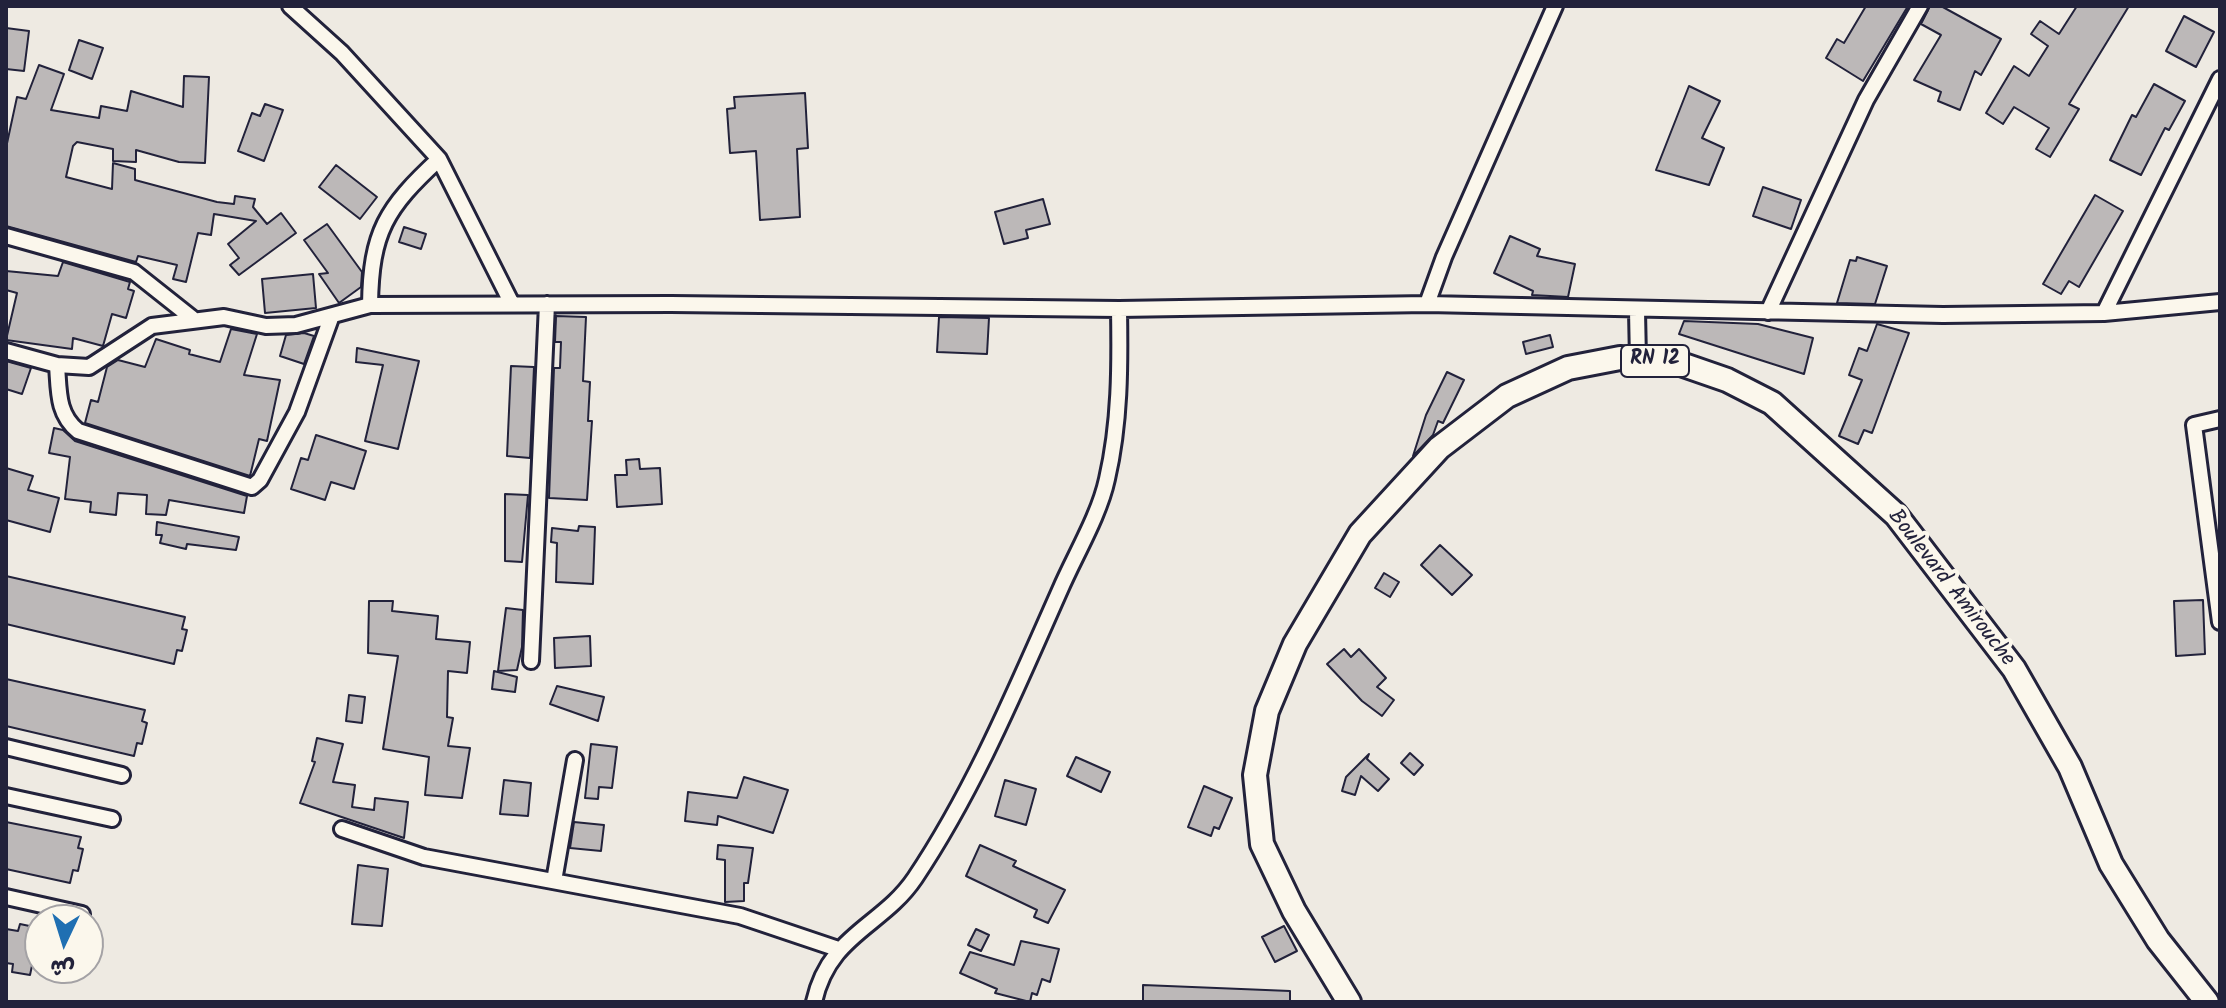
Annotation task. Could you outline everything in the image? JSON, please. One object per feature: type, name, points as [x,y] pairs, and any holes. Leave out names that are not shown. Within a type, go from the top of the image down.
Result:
[{"type":"main road","name":"Boulevard Amirouche","points":[[1349,1002],[1294,911],[1262,844],[1255,775],[1267,711],[1295,644],[1360,534],[1439,448],[1507,396],[1568,368],[1620,358],[1675,362],[1727,380],[1772,403],[1896,515],[2014,669],[2070,767],[2111,864],[2158,940],[2207,1002]]},
{"type":"street","points":[[290,6],[342,53],[439,159],[512,304]]},
{"type":"street","points":[[1427,304],[1444,257],[1555,6]]},
{"type":"street","points":[[1768,312],[1866,100],[1920,6]]},
{"type":"street","points":[[2104,313],[2220,79]]},
{"type":"street","points":[[370,305],[372,261],[384,220],[405,190],[439,159]]},
{"type":"street","points":[[6,236],[134,272],[192,318]]},
{"type":"street","points":[[6,351],[57,365],[89,367],[152,326],[192,318],[224,317],[266,326],[296,325],[370,305],[1119,309],[1427,304],[1637,311],[2104,313],[2220,302]]},
{"type":"street","points":[[531,661],[547,304]]},
{"type":"street","points":[[814,1002],[817,985],[838,949],[909,887],[949,827],[1014,695],[1107,481],[1120,390],[1119,309]]},
{"type":"street","points":[[1637,311],[1638,360]]},
{"type":"street","points":[[57,365],[60,404],[66,421],[78,431],[252,487],[260,480],[297,412],[331,318]]},
{"type":"street","points":[[2220,419],[2194,425],[2220,622]]},
{"type":"street","points":[[6,747],[122,775]]},
{"type":"street","points":[[554,881],[575,760]]},
{"type":"street","points":[[6,796],[112,819]]},
{"type":"street","points":[[342,829],[424,857],[740,916],[838,949]]},
{"type":"street","points":[[6,897],[37,904]]},
{"type":"building","points":[[1866,6],[1908,6],[1863,81],[1826,58],[1837,39],[1844,43]]},
{"type":"building","points":[[1930,6],[1941,6],[2001,39],[1981,75],[1975,71],[1960,110],[1938,101],[1941,92],[1914,80],[1941,35],[1921,24]]},
{"type":"building","points":[[2077,6],[2129,6],[2069,104],[2079,109],[2050,157],[2036,149],[2049,128],[2014,107],[2003,124],[1986,113],[2014,66],[2029,76],[2048,46],[2031,34],[2040,21],[2059,34]]},
{"type":"building","points":[[2184,16],[2214,32],[2196,67],[2166,51]]},
{"type":"building","points":[[6,28],[29,31],[24,71],[6,69]]},
{"type":"building","points":[[79,40],[103,48],[92,79],[69,70]]},
{"type":"building","points":[[39,65],[64,74],[51,110],[99,118],[101,106],[127,111],[131,91],[183,107],[184,76],[209,77],[205,163],[179,162],[136,150],[136,162],[113,161],[113,149],[77,142],[73,146],[66,177],[112,189],[113,163],[135,169],[135,180],[217,202],[234,204],[235,196],[255,199],[253,207],[267,224],[281,213],[296,233],[239,275],[230,265],[239,258],[228,244],[256,221],[214,214],[211,235],[198,233],[186,282],[173,279],[177,265],[138,256],[136,262],[6,226],[6,148],[17,97],[26,99]]},
{"type":"building","points":[[2154,84],[2185,101],[2169,130],[2165,128],[2141,175],[2110,160],[2132,115],[2136,117]]},
{"type":"building","points":[[1689,86],[1720,101],[1702,138],[1724,148],[1709,185],[1656,170]]},
{"type":"building","points":[[805,93],[808,148],[797,149],[800,217],[760,220],[756,151],[730,153],[727,109],[735,108],[734,97]]},
{"type":"building","points":[[265,104],[283,110],[264,161],[238,151],[252,113],[260,116]]},
{"type":"building","points":[[336,165],[377,197],[360,219],[319,187]]},
{"type":"building","points":[[1763,187],[1801,200],[1791,229],[1753,216]]},
{"type":"building","points":[[2095,195],[2123,211],[2079,287],[2069,281],[2061,294],[2043,284]]},
{"type":"building","points":[[1043,199],[1050,224],[1026,230],[1028,238],[1004,244],[995,212]]},
{"type":"building","points":[[327,224],[362,272],[361,287],[339,303],[319,274],[328,273],[304,240]]},
{"type":"building","points":[[404,227],[426,234],[421,249],[399,242]]},
{"type":"building","points":[[1510,236],[1540,249],[1537,256],[1575,264],[1568,297],[1532,295],[1533,291],[1494,273]]},
{"type":"building","points":[[1857,257],[1887,266],[1875,304],[1837,303],[1850,260],[1856,261]]},
{"type":"building","points":[[63,262],[130,282],[128,289],[134,291],[126,318],[112,314],[103,346],[73,338],[72,349],[6,340],[17,293],[6,290],[6,271],[58,276]]},
{"type":"building","points":[[313,274],[316,308],[265,313],[262,279]]},
{"type":"building","points":[[556,316],[586,317],[583,381],[590,382],[588,421],[592,421],[587,500],[549,498],[554,368],[560,368],[561,342],[555,342]]},
{"type":"building","points":[[939,317],[989,318],[987,354],[937,352]]},
{"type":"building","points":[[1684,321],[1758,324],[1813,338],[1804,374],[1679,334]]},
{"type":"building","points":[[1877,324],[1909,333],[1872,433],[1864,430],[1858,444],[1839,436],[1862,380],[1849,375],[1859,348],[1867,351]]},
{"type":"building","points":[[231,329],[257,334],[244,375],[280,380],[267,441],[259,439],[250,476],[85,423],[91,400],[98,402],[107,367],[118,360],[145,367],[156,339],[190,350],[189,354],[220,362]]},
{"type":"building","points":[[304,333],[314,336],[304,364],[280,356],[286,335]]},
{"type":"building","points":[[1550,335],[1553,347],[1526,354],[1523,342]]},
{"type":"building","points":[[357,348],[419,361],[398,449],[365,441],[383,365],[356,362]]},
{"type":"building","points":[[6,361],[31,368],[22,394],[6,389]]},
{"type":"building","points":[[511,366],[534,367],[530,458],[507,456]]},
{"type":"building","points":[[1447,372],[1464,380],[1443,423],[1438,421],[1433,435],[1413,456],[1426,415]]},
{"type":"building","points":[[54,428],[63,430],[75,441],[247,496],[244,513],[169,500],[166,515],[146,514],[147,495],[118,493],[116,515],[90,512],[91,502],[65,499],[70,457],[49,453]]},
{"type":"building","points":[[316,435],[366,451],[354,489],[331,482],[325,500],[291,489],[301,458],[308,460]]},
{"type":"building","points":[[639,459],[640,469],[660,468],[662,504],[617,507],[615,475],[627,475],[626,460]]},
{"type":"building","points":[[6,468],[33,476],[28,490],[59,498],[50,532],[6,520]]},
{"type":"building","points":[[505,494],[528,495],[522,562],[505,561]]},
{"type":"building","points":[[157,522],[239,537],[236,550],[187,544],[186,549],[160,543],[162,535],[156,535]]},
{"type":"building","points":[[579,526],[595,527],[593,584],[556,582],[557,543],[551,542],[552,528],[578,531]]},
{"type":"building","points":[[1440,545],[1472,575],[1452,595],[1421,565]]},
{"type":"building","points":[[1384,573],[1399,582],[1390,597],[1375,588]]},
{"type":"building","points":[[6,576],[185,617],[182,629],[187,630],[182,651],[177,650],[174,664],[6,624]]},
{"type":"building","points":[[2203,600],[2205,654],[2176,656],[2174,601]]},
{"type":"building","points":[[369,601],[393,601],[392,611],[438,616],[436,639],[470,642],[467,673],[448,671],[447,717],[453,718],[448,746],[470,748],[462,798],[425,795],[429,757],[383,749],[398,656],[368,653]]},
{"type":"building","points":[[506,608],[523,610],[522,647],[517,670],[498,671]]},
{"type":"building","points":[[590,636],[591,666],[555,668],[554,638]]},
{"type":"building","points":[[1344,649],[1351,657],[1359,649],[1386,678],[1377,687],[1394,700],[1382,716],[1362,701],[1327,664]]},
{"type":"building","points":[[494,671],[517,677],[515,692],[492,689]]},
{"type":"building","points":[[6,679],[145,710],[142,721],[147,723],[142,744],[137,743],[134,756],[6,726]]},
{"type":"building","points":[[557,686],[604,697],[598,721],[550,704]]},
{"type":"building","points":[[349,695],[365,697],[362,723],[346,721]]},
{"type":"building","points":[[317,738],[343,744],[333,782],[355,785],[352,807],[374,810],[375,798],[408,802],[404,838],[300,803],[315,762],[312,761]]},
{"type":"building","points":[[591,744],[617,747],[612,788],[599,787],[598,799],[585,798]]},
{"type":"building","points":[[1410,753],[1423,765],[1414,775],[1401,763]]},
{"type":"building","points":[[1369,754],[1367,759],[1389,779],[1378,791],[1361,776],[1355,795],[1342,791],[1346,777]]},
{"type":"building","points":[[1076,757],[1110,772],[1101,792],[1067,776]]},
{"type":"building","points":[[744,777],[788,790],[773,833],[718,816],[717,825],[685,821],[688,792],[737,798]]},
{"type":"building","points":[[504,780],[531,783],[528,816],[500,814]]},
{"type":"building","points":[[1005,780],[1036,789],[1026,825],[995,816]]},
{"type":"building","points":[[1204,786],[1232,798],[1219,829],[1214,827],[1211,836],[1188,827]]},
{"type":"building","points":[[6,822],[81,837],[78,848],[83,849],[78,871],[73,870],[70,883],[6,869]]},
{"type":"building","points":[[574,822],[604,825],[601,851],[570,848]]},
{"type":"building","points":[[718,845],[753,848],[748,883],[744,883],[744,901],[725,902],[725,860],[717,859]]},
{"type":"building","points":[[980,845],[1016,861],[1013,866],[1065,890],[1048,923],[1034,917],[1037,910],[966,876]]},
{"type":"building","points":[[358,865],[388,869],[382,926],[352,924]]},
{"type":"building","points":[[20,924],[24,925],[24,974],[12,972],[13,964],[6,963],[6,929],[18,931]]},
{"type":"building","points":[[1284,926],[1297,951],[1275,962],[1262,937]]},
{"type":"building","points":[[976,929],[989,935],[981,951],[968,945]]},
{"type":"building","points":[[1021,941],[1059,949],[1050,982],[1042,979],[1037,995],[1032,993],[1030,1002],[995,993],[997,989],[960,973],[970,952],[1014,965]]},
{"type":"building","points":[[1143,985],[1290,991],[1290,1002],[1143,1002]]}]
